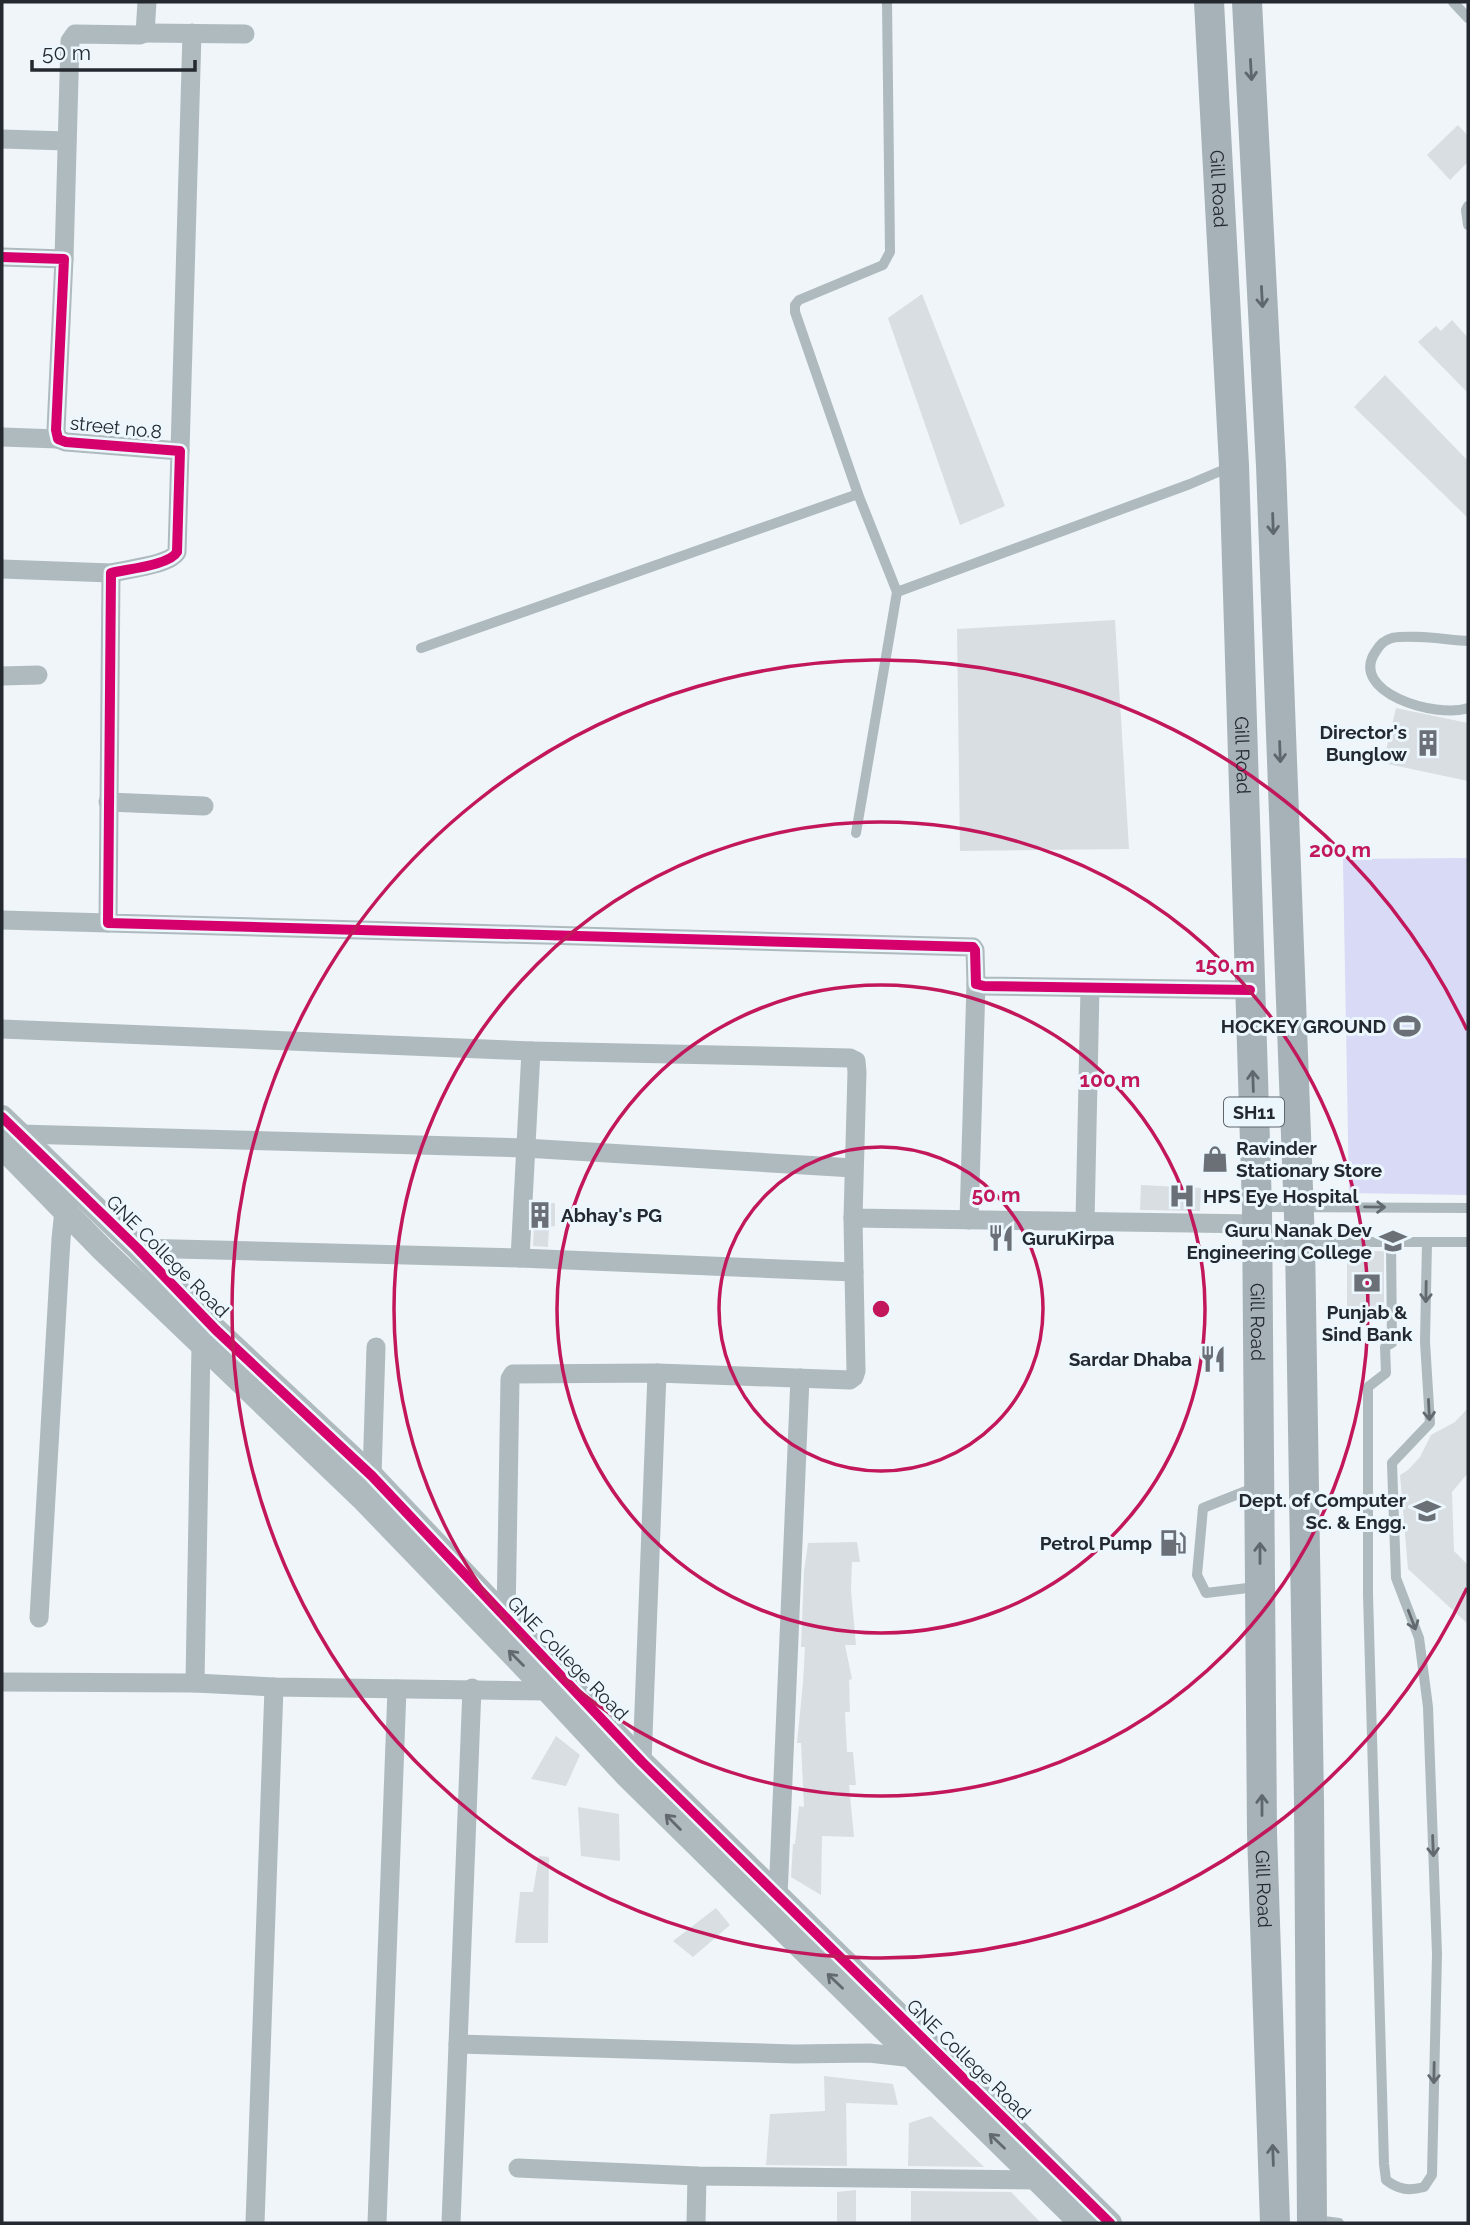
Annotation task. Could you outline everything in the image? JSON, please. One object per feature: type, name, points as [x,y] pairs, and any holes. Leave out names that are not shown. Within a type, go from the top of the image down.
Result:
[{"type":"main road","name":"Gill Road","points":[[1209,2],[1234,465],[1258,1224],[1262,1833],[1275,2223]]},
{"type":"main road","name":"Gill Road","points":[[1247,2],[1271,467],[1300,1242],[1308,1787],[1321,2222]]},
{"type":"street","points":[[147,2],[145,33],[244,34]]},
{"type":"street","name":"street no.8","points":[[111,573],[175,557],[180,451],[66,442],[58,439],[56,430],[70,41],[75,34],[145,33]]},
{"type":"street","points":[[180,451],[192,33]]},
{"type":"street","points":[[2,139],[67,141]]},
{"type":"street","points":[[2,257],[64,259]]},
{"type":"street","points":[[2,437],[58,439]]},
{"type":"street","points":[[2,569],[111,573],[108,923]]},
{"type":"street","points":[[2,676],[38,676]]},
{"type":"street","points":[[108,802],[204,806]]},
{"type":"street","points":[[2,920],[973,947],[976,954],[976,984],[969,1220]]},
{"type":"street","points":[[976,984],[1250,990]]},
{"type":"street","points":[[1085,1222],[1090,988]]},
{"type":"street","points":[[2,1030],[531,1051],[850,1058],[856,1061],[858,1072],[853,1168],[854,1377],[850,1380],[657,1373],[513,1374],[510,1379],[506,1619]]},
{"type":"street","points":[[520,1258],[531,1051]]},
{"type":"street","name":"GNE College Road","points":[[2,1117],[11,1141],[64,1210],[362,1498],[548,1690],[627,1776],[1081,2223]]},
{"type":"street","points":[[11,1141],[525,1148],[853,1168]]},
{"type":"street","name":"GNE College Road","points":[[11,1141],[77,1189],[216,1330],[372,1476],[506,1619],[564,1676],[642,1762],[1110,2223]]},
{"type":"street","points":[[39,1618],[64,1210],[77,1189]]},
{"type":"street","points":[[853,1218],[1258,1224]]},
{"type":"street","points":[[136,1248],[520,1258],[854,1272]]},
{"type":"street","points":[[195,1683],[201,1345]]},
{"type":"street","points":[[372,1476],[376,1347]]},
{"type":"street","points":[[642,1762],[657,1373]]},
{"type":"street","points":[[778,1897],[800,1378]]},
{"type":"street","points":[[2,1682],[548,1690]]},
{"type":"street","points":[[255,2223],[274,1687]]},
{"type":"street","points":[[451,2223],[472,1688]]},
{"type":"street","points":[[377,2223],[397,1689]]},
{"type":"street","points":[[458,2044],[794,2054],[869,2053],[914,2058]]},
{"type":"street","points":[[518,2168],[697,2176],[1038,2180]]},
{"type":"street","points":[[696,2223],[697,2176]]},
{"type":"lane","points":[[856,833],[897,592],[858,494],[795,312],[795,305],[799,300],[883,265],[890,253],[887,2]]},
{"type":"lane","points":[[1453,2],[1468,18]]},
{"type":"lane","points":[[1468,206],[1468,225]]},
{"type":"lane","points":[[897,592],[1190,484],[1234,465]]},
{"type":"lane","points":[[421,648],[858,494]]},
{"type":"lane","points":[[1468,641],[1396,637],[1382,643],[1369,661],[1369,673],[1379,685],[1412,706],[1443,712],[1468,708]]},
{"type":"lane","points":[[1258,1224],[1298,1206],[1468,1208]]},
{"type":"lane","points":[[1258,1224],[1300,1242],[1468,1242]]},
{"type":"lane","points":[[1391,1242],[1392,1343],[1385,1347],[1386,1373],[1368,1387],[1368,1594],[1384,2164],[1386,2180],[1398,2189],[1412,2190],[1424,2187],[1432,2175],[1437,1954],[1428,1707],[1419,1638],[1396,1578],[1392,1463],[1430,1423],[1425,1342],[1427,1242]]},
{"type":"lane","points":[[1260,1486],[1203,1508],[1197,1576],[1206,1593],[1260,1587]]},
{"type":"shaded area","name":"HOCKEY GROUND","points":[[1468,858],[1468,1195],[1349,1193],[1343,859]]},
{"type":"building","points":[[1458,125],[1468,136],[1468,162],[1450,180],[1427,155]]},
{"type":"building","points":[[922,294],[1005,506],[960,525],[888,318]]},
{"type":"building","points":[[1452,320],[1468,338],[1468,393],[1418,342],[1436,326],[1441,331]]},
{"type":"building","points":[[1385,375],[1468,461],[1468,518],[1354,407]]},
{"type":"building","points":[[1115,620],[1129,849],[960,851],[957,629]]},
{"type":"building","name":"Director's Bunglow","points":[[1396,708],[1468,723],[1468,781],[1383,763]]},
{"type":"building","points":[[1141,1185],[1201,1188],[1200,1211],[1140,1210]]},
{"type":"building","name":"Abhay's PG","points":[[535,1203],[555,1203],[555,1226],[549,1227],[548,1247],[533,1246]]},
{"type":"building","name":"Punjab & Sind Bank","points":[[1384,1251],[1384,1315],[1347,1315],[1347,1252]]},
{"type":"building","name":"Dept. of Computer Sc. & Engg.","points":[[1468,1408],[1468,1473],[1452,1492],[1454,1551],[1468,1565],[1468,1624],[1408,1569],[1400,1475],[1420,1457],[1431,1435],[1455,1422]]},
{"type":"building","points":[[857,1542],[860,1562],[852,1562],[851,1591],[856,1645],[845,1645],[852,1679],[849,1680],[850,1712],[845,1712],[847,1752],[853,1752],[856,1785],[849,1785],[854,1837],[822,1836],[821,1895],[791,1877],[799,1806],[804,1807],[801,1743],[797,1743],[805,1647],[801,1647],[804,1571],[808,1543]]},
{"type":"building","points":[[556,1736],[580,1755],[566,1786],[531,1779]]},
{"type":"building","points":[[578,1807],[619,1814],[620,1861],[581,1856]]},
{"type":"building","points":[[539,1856],[549,1857],[548,1943],[515,1943],[520,1892],[533,1892]]},
{"type":"building","points":[[716,1908],[730,1925],[693,1957],[673,1941]]},
{"type":"building","points":[[824,2076],[893,2084],[898,2105],[846,2103],[847,2166],[766,2165],[770,2114],[825,2111]]},
{"type":"building","points":[[931,2116],[984,2167],[908,2166],[909,2123]]},
{"type":"building","points":[[856,2190],[856,2223],[837,2223],[837,2192]]},
{"type":"building","points":[[911,2191],[1011,2192],[1041,2223],[911,2223]]},
{"type":"cycle path","points":[[2,257],[64,259],[56,430],[58,439],[66,442],[180,451],[177,552],[157,563],[111,573],[108,923],[973,947],[976,984],[984,986],[1250,990]]},
{"type":"cycle path","points":[[2,1117],[137,1248],[216,1330],[372,1476],[642,1762],[1110,2223]]},
{"type":"place","name":"Director's Bunglow","points":[[1428,743]]},
{"type":"place","name":"HOCKEY GROUND","points":[[1407,1026]]},
{"type":"place","name":"Ravinder Stationary Store","points":[[1215,1159]]},
{"type":"place","name":"HPS Eye Hospital","points":[[1182,1196]]},
{"type":"place","name":"Abhay's PG","points":[[540,1215]]},
{"type":"place","name":"GuruKirpa","points":[[1001,1238]]},
{"type":"place","name":"Guru Nanak Dev Engineering College","points":[[1393,1241]]},
{"type":"place","name":"Punjab & Sind Bank","points":[[1367,1283]]},
{"type":"place","name":"Sardar Dhaba","points":[[1213,1359]]},
{"type":"place","name":"Dept. of Computer Sc. & Engg.","points":[[1427,1511]]},
{"type":"place","name":"Petrol Pump","points":[[1173,1543]]}]
